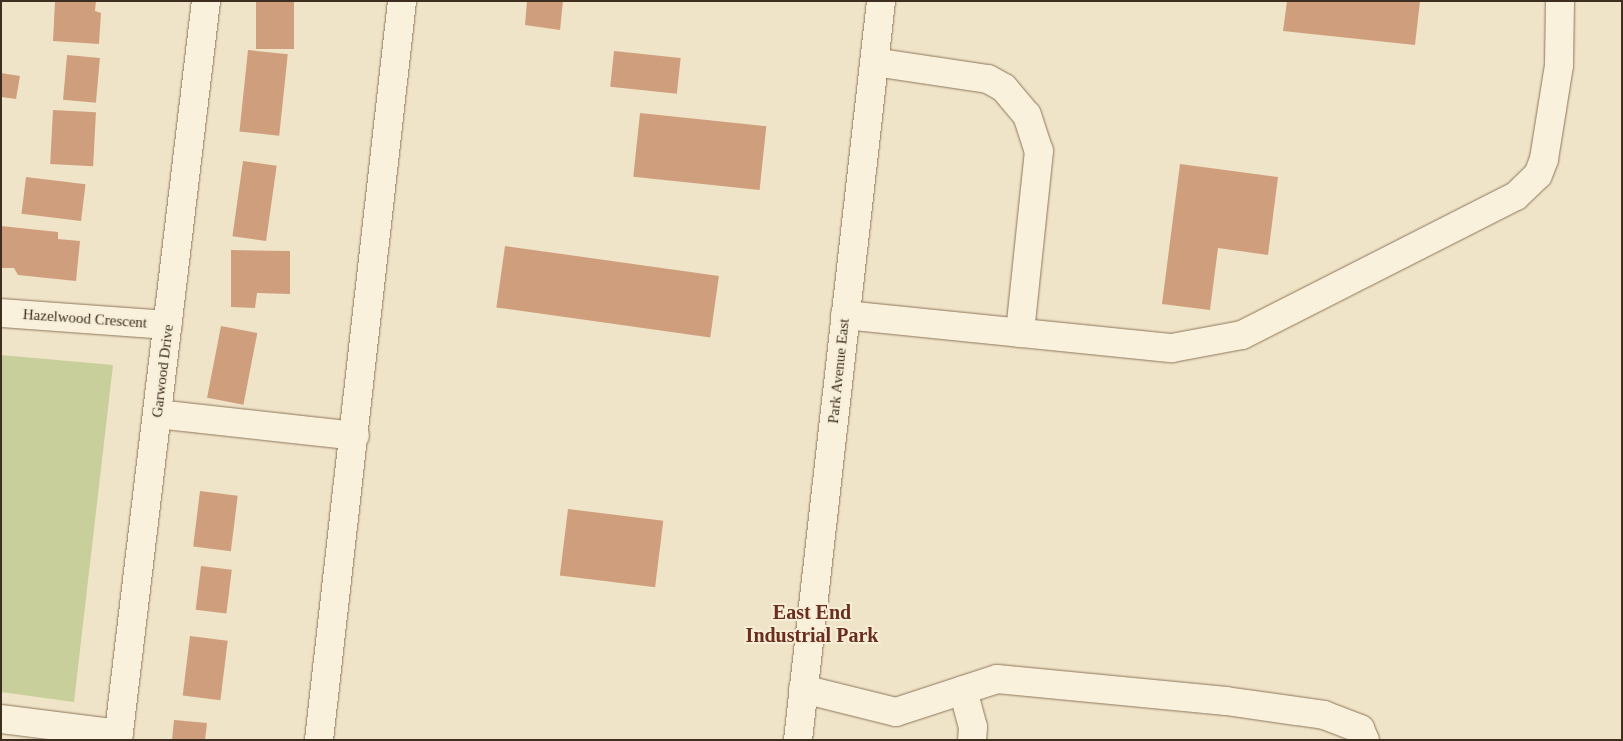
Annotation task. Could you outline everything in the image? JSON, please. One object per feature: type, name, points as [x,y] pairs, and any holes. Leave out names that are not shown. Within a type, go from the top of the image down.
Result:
[{"type":"street","name":"Garwood Drive","points":[[118,737],[206,1]]},
{"type":"street","points":[[320,740],[402,1]]},
{"type":"street","name":"Park Avenue East","points":[[798,740],[881,1]]},
{"type":"street","points":[[846,315],[1172,348],[1242,335],[1516,196],[1538,175],[1544,160],[1559,65],[1560,1]]},
{"type":"street","points":[[874,62],[988,79],[1004,88],[1027,115],[1039,151],[1020,333]]},
{"type":"street","name":"Hazelwood Crescent","points":[[1,313],[168,325]]},
{"type":"street","points":[[157,414],[355,436]]},
{"type":"street","points":[[803,689],[896,712],[997,679],[1226,701],[1324,715],[1360,729],[1365,740]]},
{"type":"street","points":[[963,690],[973,727],[972,740]]},
{"type":"street","points":[[1,719],[118,737]]},
{"type":"green space","points":[[1,355],[113,365],[74,702],[1,692]]},
{"type":"building","points":[[55,1],[96,1],[95,11],[101,13],[99,44],[53,41]]},
{"type":"building","points":[[256,1],[294,1],[294,49],[256,49]]},
{"type":"building","points":[[527,1],[563,1],[560,30],[525,25]]},
{"type":"building","points":[[1287,1],[1420,1],[1415,45],[1283,31]]},
{"type":"building","points":[[248,50],[288,54],[279,136],[239,132]]},
{"type":"building","points":[[614,51],[681,58],[677,94],[610,87]]},
{"type":"building","points":[[67,55],[100,58],[96,103],[63,100]]},
{"type":"building","points":[[1,73],[20,76],[16,99],[1,97]]},
{"type":"building","points":[[53,110],[96,112],[93,166],[50,164]]},
{"type":"building","points":[[640,113],[766,126],[760,190],[633,177]]},
{"type":"building","points":[[243,161],[277,166],[266,241],[232,236]]},
{"type":"building","points":[[1180,164],[1278,177],[1268,255],[1218,248],[1210,310],[1162,304]]},
{"type":"building","points":[[26,177],[86,184],[81,221],[21,214]]},
{"type":"building","points":[[1,226],[58,232],[58,239],[80,241],[76,281],[18,275],[14,268],[1,268]]},
{"type":"building","points":[[505,246],[719,276],[710,337],[496,307]]},
{"type":"building","points":[[231,250],[290,251],[290,294],[257,293],[255,308],[231,307]]},
{"type":"building","points":[[221,326],[257,333],[243,405],[207,398]]},
{"type":"building","points":[[200,491],[238,496],[231,551],[193,547]]},
{"type":"building","points":[[568,509],[663,521],[655,587],[560,576]]},
{"type":"building","points":[[201,566],[232,570],[226,613],[196,610]]},
{"type":"building","points":[[190,636],[228,641],[220,700],[183,696]]},
{"type":"building","points":[[174,720],[207,723],[205,740],[172,740]]},
{"type":"district","name":"East End Industrial Park","points":[[812,624]]}]
